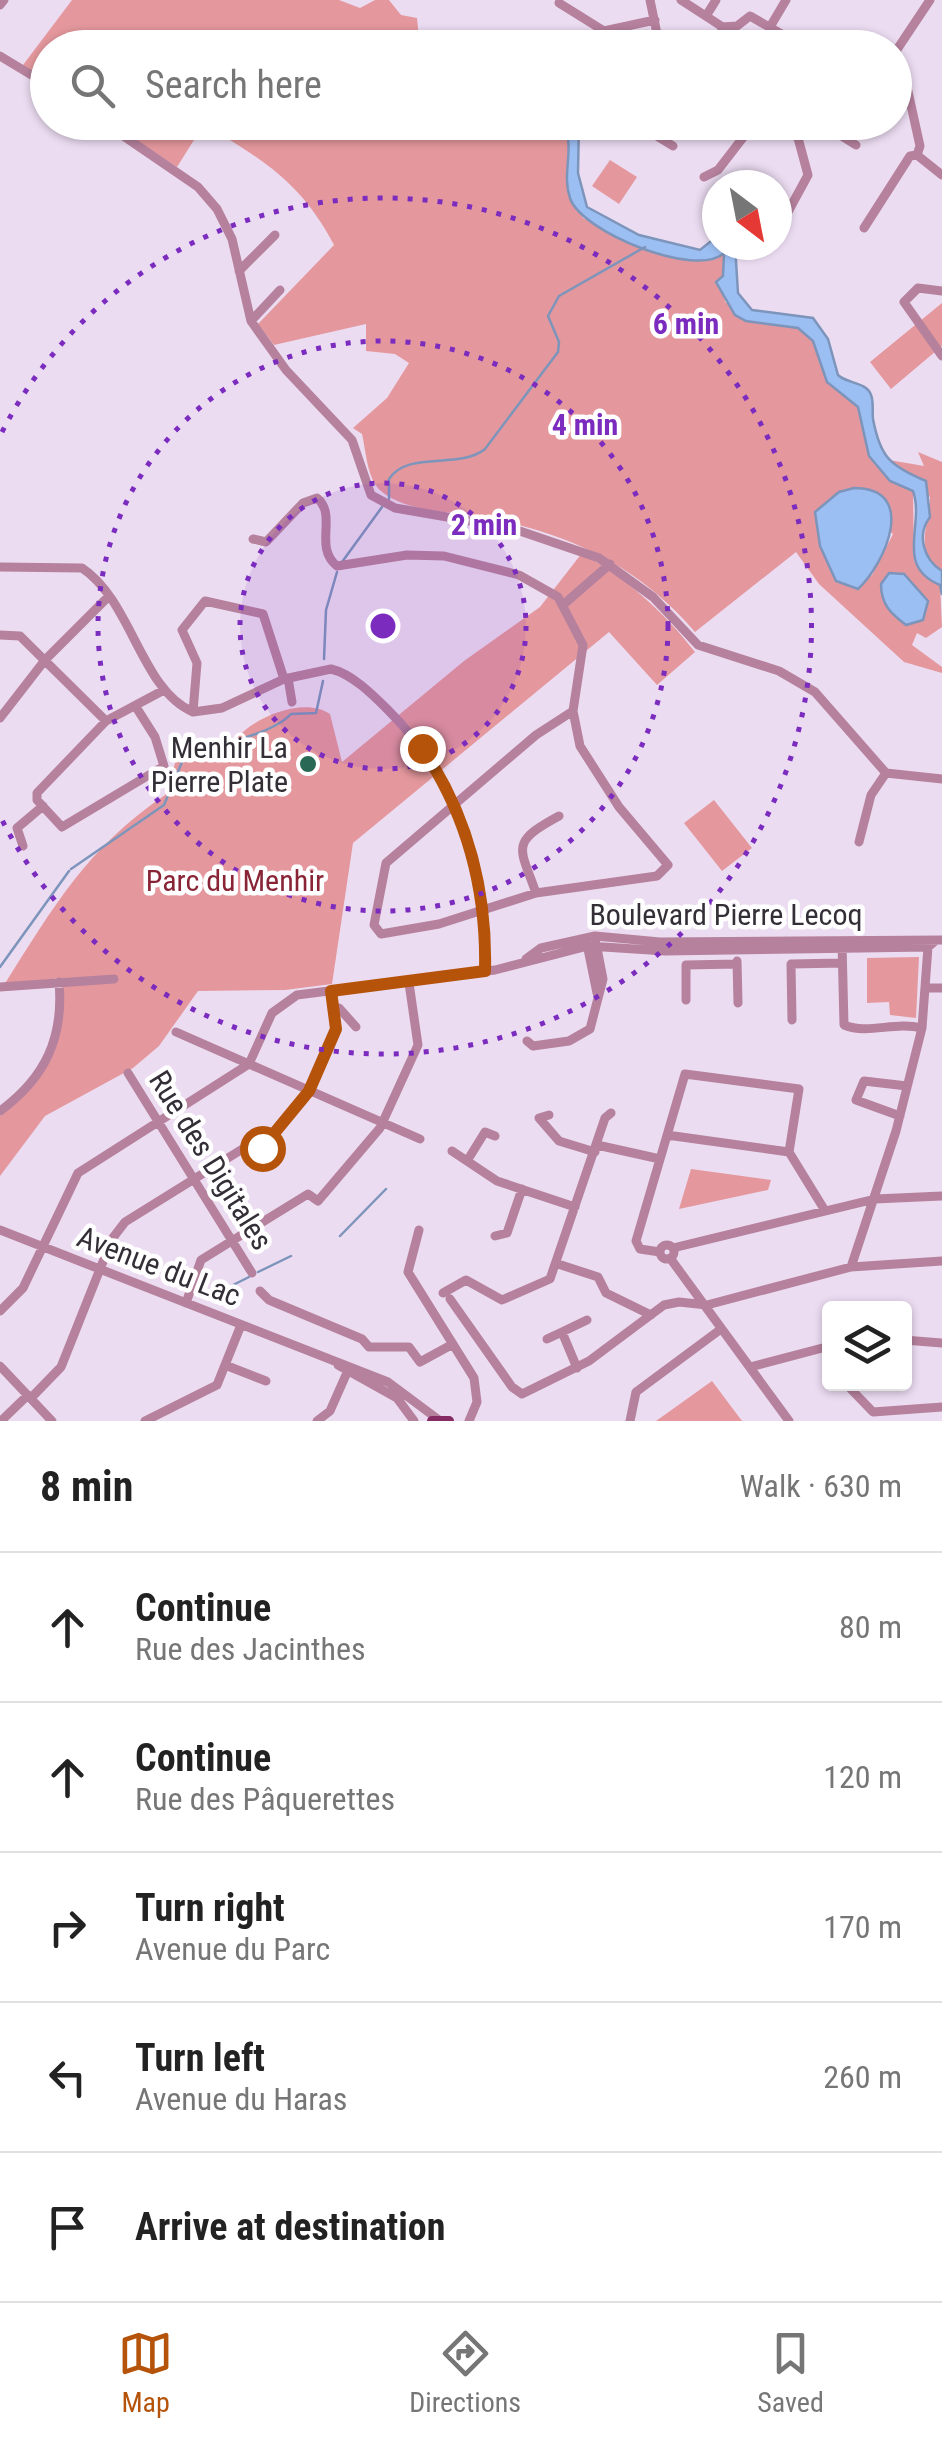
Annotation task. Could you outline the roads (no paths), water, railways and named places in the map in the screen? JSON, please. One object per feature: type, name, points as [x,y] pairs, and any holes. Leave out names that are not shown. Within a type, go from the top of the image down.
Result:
[{"type":"main road","points":[[436,1421],[449,1421]]},
{"type":"street","points":[[650,0],[656,30]]},
{"type":"street","points":[[681,0],[726,30]]},
{"type":"street","points":[[706,16],[716,0]]},
{"type":"street","points":[[770,27],[786,0]]},
{"type":"street","points":[[911,30],[930,0],[942,7]]},
{"type":"street","points":[[559,4],[602,30]]},
{"type":"street","points":[[721,27],[750,16],[774,30]]},
{"type":"street","points":[[619,30],[654,20]]},
{"type":"street","points":[[746,20],[748,30]]},
{"type":"street","points":[[0,56],[30,74]]},
{"type":"street","points":[[912,109],[920,146],[918,154]]},
{"type":"street","points":[[129,140],[206,194],[227,228],[251,321],[286,370],[352,440],[365,484],[381,504],[511,528],[575,547],[610,564],[654,597],[688,638],[722,655],[797,679],[840,719],[886,773],[942,779]]},
{"type":"street","points":[[664,140],[674,146]]},
{"type":"street","points":[[718,170],[741,140]]},
{"type":"street","points":[[792,204],[808,175],[799,140]]},
{"type":"street","points":[[848,140],[856,145]]},
{"type":"street","points":[[918,154],[939,173],[942,160]]},
{"type":"street","points":[[864,228],[910,156],[918,154]]},
{"type":"street","points":[[239,271],[275,235]]},
{"type":"street","points":[[942,290],[918,288],[904,302],[942,356]]},
{"type":"street","points":[[251,321],[280,290]]},
{"type":"street","points":[[253,539],[266,542],[302,502],[317,498],[326,511],[326,553],[337,566],[407,555],[470,560],[519,575],[564,604],[583,645],[573,712],[586,758],[619,807],[668,865],[657,876],[536,893],[401,932],[381,934],[374,925],[386,863],[562,714],[573,712]]},
{"type":"street","points":[[564,604],[610,564]]},
{"type":"street","points":[[0,567],[82,568],[109,596],[164,690],[193,712],[222,708],[286,679],[330,669],[362,686],[404,725],[456,805],[472,852],[483,910],[485,971]]},
{"type":"street","points":[[0,718],[46,660],[109,596]]},
{"type":"street","points":[[193,712],[196,663],[182,630],[205,601],[263,614],[292,702]]},
{"type":"street","points":[[0,635],[20,636],[106,721]]},
{"type":"street","points":[[136,706],[156,737],[164,766],[62,826],[42,806],[36,793],[106,721],[164,690]]},
{"type":"street","points":[[859,842],[871,795],[886,773]]},
{"type":"street","points":[[23,846],[17,828],[42,806]]},
{"type":"street","points":[[536,893],[520,857],[521,844],[536,829],[559,816]]},
{"type":"street","points":[[528,1041],[533,1046],[582,1036],[590,1028],[598,998],[592,941]]},
{"type":"street","name":"Boulevard Pierre Lecoq","points":[[249,1064],[277,1007],[297,995],[485,971],[592,941],[737,946],[934,943]]},
{"type":"street","points":[[851,1267],[900,1116],[922,1028],[934,943]]},
{"type":"street","points":[[842,945],[844,1025],[885,1028],[896,1022],[922,1028]]},
{"type":"street","points":[[737,946],[738,1003]]},
{"type":"street","points":[[686,1000],[686,965],[737,964]]},
{"type":"street","points":[[792,1020],[791,964],[842,964]]},
{"type":"street","points":[[0,987],[114,979]]},
{"type":"street","points":[[0,1111],[34,1081],[52,1051],[59,1025],[59,982]]},
{"type":"street","points":[[186,1302],[201,1260],[308,1194],[318,1202],[383,1122],[418,1046],[408,983]]},
{"type":"street","points":[[926,988],[942,988]]},
{"type":"street","points":[[1,1421],[62,1366],[112,1240],[125,1222],[244,1148],[259,1152],[309,1091],[336,1029],[331,991]]},
{"type":"street","points":[[333,1009],[339,1008],[356,1027]]},
{"type":"street","points":[[176,1032],[420,1139]]},
{"type":"street","points":[[0,1311],[23,1288],[78,1172],[249,1064]]},
{"type":"street","name":"Rue des Digitales","points":[[128,1074],[252,1273]]},
{"type":"street","points":[[789,1421],[721,1329],[672,1253],[665,1246],[660,1252],[640,1248],[636,1243],[685,1074],[799,1088],[789,1152],[824,1209]]},
{"type":"street","points":[[900,1116],[856,1100],[864,1081],[907,1086]]},
{"type":"street","points":[[426,1302],[447,1296],[466,1280],[496,1298],[510,1299],[550,1279],[605,1118],[611,1113]]},
{"type":"street","points":[[549,1115],[539,1118],[551,1135],[596,1148],[660,1159]]},
{"type":"street","points":[[466,1160],[485,1132],[495,1136]]},
{"type":"street","points":[[667,1136],[789,1152]]},
{"type":"street","points":[[452,1151],[497,1181],[576,1207]]},
{"type":"street","points":[[495,1236],[507,1232],[522,1190]]},
{"type":"street","points":[[672,1253],[875,1198],[942,1196]]},
{"type":"street","name":"Avenue du Lac","points":[[0,1230],[388,1382],[436,1421]]},
{"type":"street","points":[[419,1230],[407,1264],[477,1384],[477,1402],[469,1421]]},
{"type":"street","points":[[447,1296],[515,1391],[527,1394],[577,1368],[651,1315],[679,1302],[707,1305],[851,1267],[942,1261]]},
{"type":"street","points":[[558,1264],[598,1277],[606,1293],[651,1315]]},
{"type":"street","points":[[260,1290],[269,1300],[362,1338],[369,1347],[409,1346],[420,1362],[453,1344]]},
{"type":"street","points":[[547,1339],[587,1320]]},
{"type":"street","points":[[145,1421],[216,1385],[240,1325]]},
{"type":"street","points":[[630,1421],[636,1392],[721,1329]]},
{"type":"street","points":[[562,1332],[577,1368]]},
{"type":"street","points":[[912,1341],[942,1344]]},
{"type":"street","points":[[750,1367],[822,1348]]},
{"type":"street","points":[[225,1365],[266,1382]]},
{"type":"street","points":[[0,1366],[52,1421]]},
{"type":"street","points":[[317,1421],[330,1412],[348,1369]]},
{"type":"street","name":"Avenue du Lac","points":[[348,1369],[397,1398],[414,1421]]},
{"type":"street","points":[[853,1391],[873,1412],[942,1408]]},
{"type":"water","points":[[568,140],[579,140],[578,173],[587,207],[639,235],[702,248],[702,259],[666,256],[641,248],[595,225],[570,198]]},
{"type":"water","points":[[724,260],[736,260],[738,293],[752,310],[813,318],[828,339],[838,375],[869,391],[883,451],[895,465],[926,481],[930,517],[923,531],[924,547],[942,571],[942,595],[940,585],[926,577],[914,556],[913,491],[890,481],[869,456],[858,407],[827,382],[813,341],[798,328],[746,321],[735,315],[716,282],[723,276]]},
{"type":"water","points":[[854,488],[874,491],[886,500],[891,513],[886,546],[858,589],[836,581],[820,546],[815,512],[839,492]]},
{"type":"water","points":[[889,573],[904,574],[928,601],[923,620],[906,625],[888,607],[881,584]]},
{"type":"waterway","points":[[389,499],[389,479],[398,470],[421,462],[462,458],[485,449],[558,352],[559,342],[548,316],[559,296],[645,247]]},
{"type":"waterway","points":[[342,562],[382,507]]},
{"type":"waterway","points":[[324,659],[326,610],[337,572]]},
{"type":"waterway","points":[[71,869],[164,805],[182,762],[269,729],[291,714],[316,713],[323,681]]},
{"type":"waterway","points":[[0,967],[69,871]]},
{"type":"waterway","points":[[340,1236],[386,1189]]},
{"type":"waterway","points":[[258,1272],[291,1256]]},
{"type":"waterway","points":[[225,1289],[249,1277]]},
{"type":"place","name":"Menhir La Pierre Plate","points":[[308,764]]},
{"type":"park label","name":"Parc du Menhir","points":[[235,880]]}]
